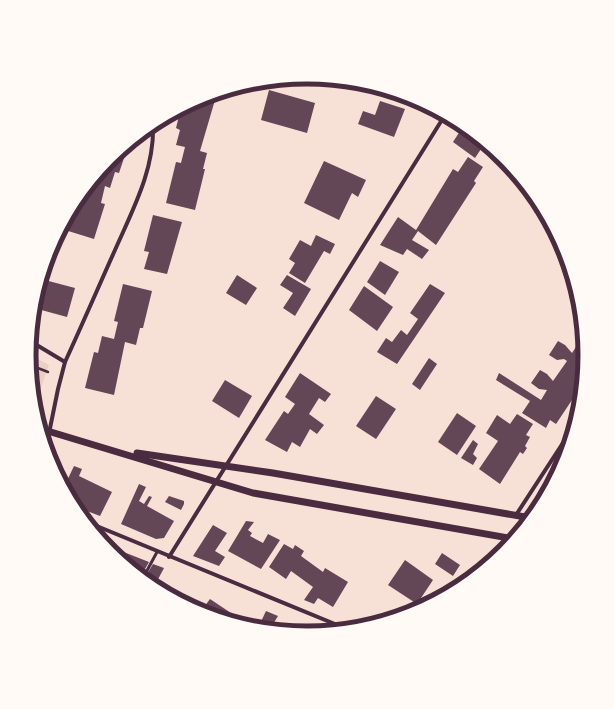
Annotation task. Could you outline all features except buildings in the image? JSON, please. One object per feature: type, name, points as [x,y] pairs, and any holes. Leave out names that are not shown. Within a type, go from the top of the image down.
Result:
[{"type":"street","points":[[169,557],[442,120]]},
{"type":"street","points":[[49,437],[65,362],[144,182],[152,153],[153,132]]},
{"type":"street","points":[[37,345],[65,362]]},
{"type":"street","points":[[47,431],[96,444],[154,456],[226,466],[523,517]]},
{"type":"street","points":[[516,516],[564,441]]},
{"type":"street","points":[[96,444],[216,482],[276,498],[507,538]]},
{"type":"street","points":[[98,527],[334,624]]},
{"type":"lane","points":[[146,572],[158,552]]},
{"type":"path","points":[[37,368],[61,377]]},
{"type":"shaded area","points":[[36,358],[49,365],[39,394]]}]
